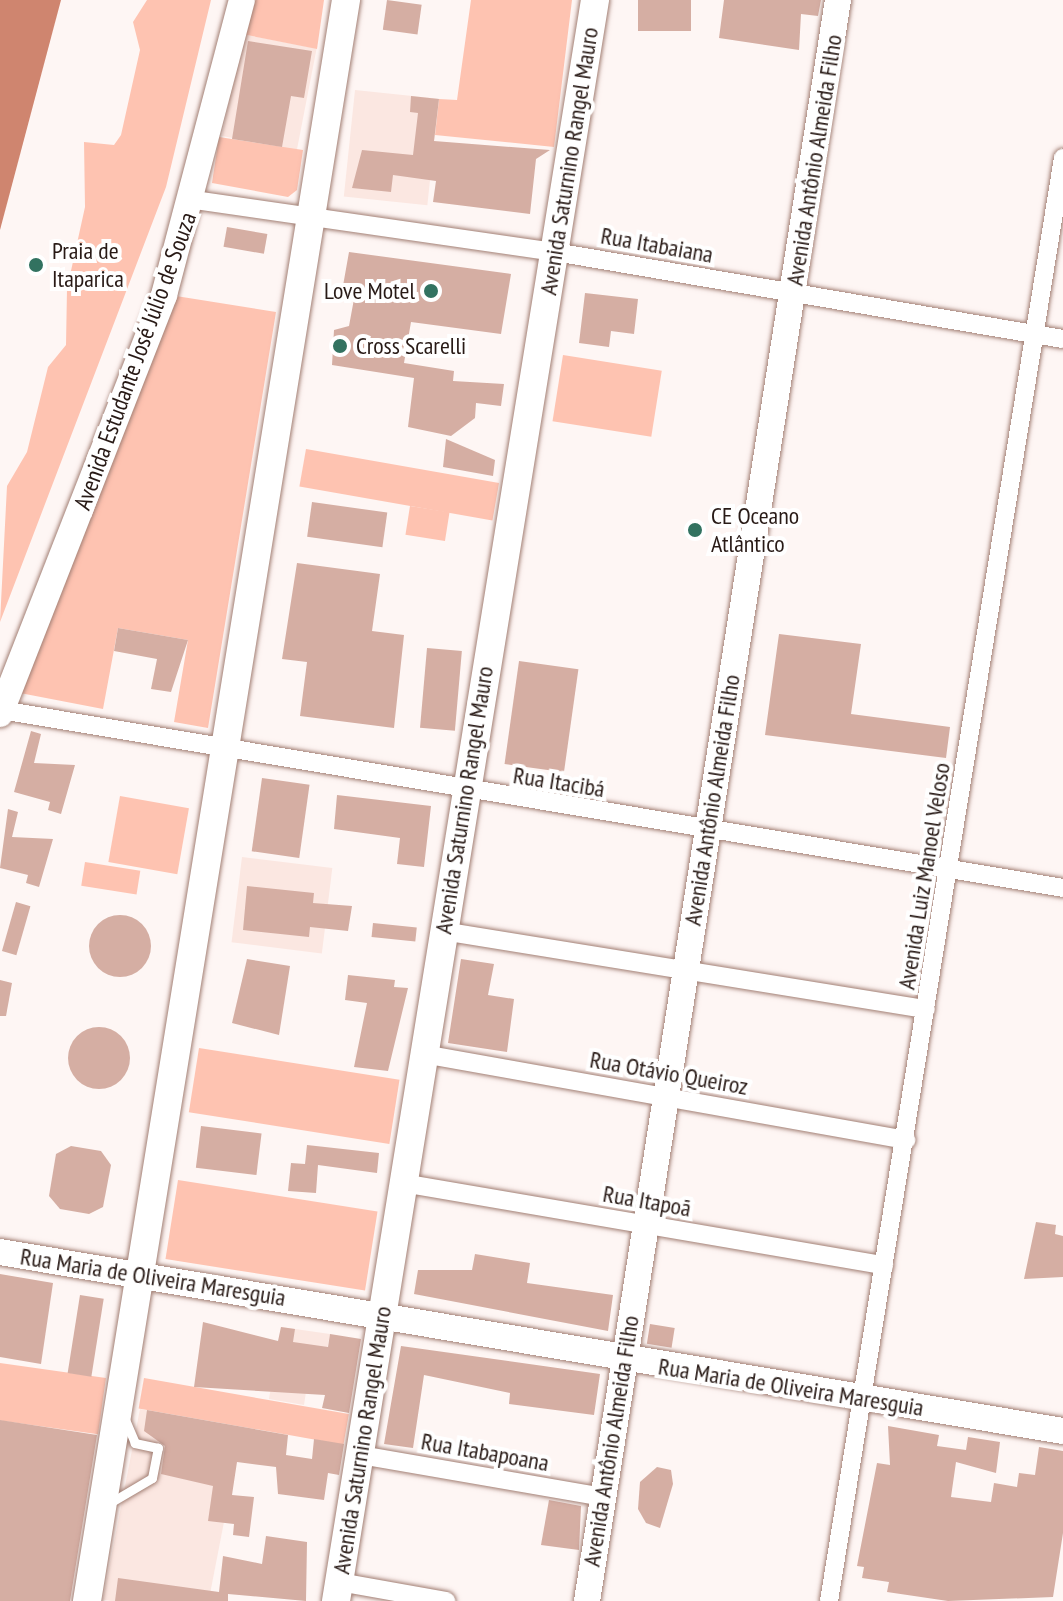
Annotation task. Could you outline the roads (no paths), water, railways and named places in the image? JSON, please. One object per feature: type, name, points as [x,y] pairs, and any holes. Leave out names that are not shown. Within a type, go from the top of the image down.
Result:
[{"type":"main road","points":[[87,1601],[314,219],[346,0]]},
{"type":"main road","name":"Avenida Saturnino Rangel Mauro","points":[[337,1591],[464,790],[595,0]]},
{"type":"street","name":"Avenida Estudante José Júlio de Souza","points":[[1,712],[194,200],[242,0]]},
{"type":"street","name":"Avenida Antônio Almeida Filho","points":[[587,1601],[838,0]]},
{"type":"street","name":"Avenida Luiz Manoel Veloso","points":[[829,1601],[860,1397],[906,1140],[1037,335],[1063,158]]},
{"type":"street","name":"Rua Itabaiana","points":[[194,200],[555,252],[1063,339]]},
{"type":"street","name":"Rua Itacibá","points":[[1,712],[1063,888]]},
{"type":"street","points":[[443,931],[926,1009]]},
{"type":"street","name":"Rua Otávio Queiroz","points":[[423,1054],[906,1140]]},
{"type":"street","name":"Rua Itapoã","points":[[402,1183],[884,1265]]},
{"type":"street","name":"Rua Maria de Oliveira Maresguia","points":[[0,1252],[381,1313],[623,1360],[1063,1431]]},
{"type":"street","name":"Rua Itabapoana","points":[[360,1455],[602,1497]]},
{"type":"street","points":[[337,1591],[446,1601]]},
{"type":"lane","points":[[102,1508],[152,1478],[158,1448],[135,1443],[119,1405]]},
{"type":"place","name":"Praia de Itaparica","points":[[36,265]]},
{"type":"place","name":"Love Motel","points":[[431,291]]},
{"type":"place","name":"Cross Scarelli","points":[[340,346]]},
{"type":"place","name":"CE Oceano Atlântico","points":[[695,530]]}]
